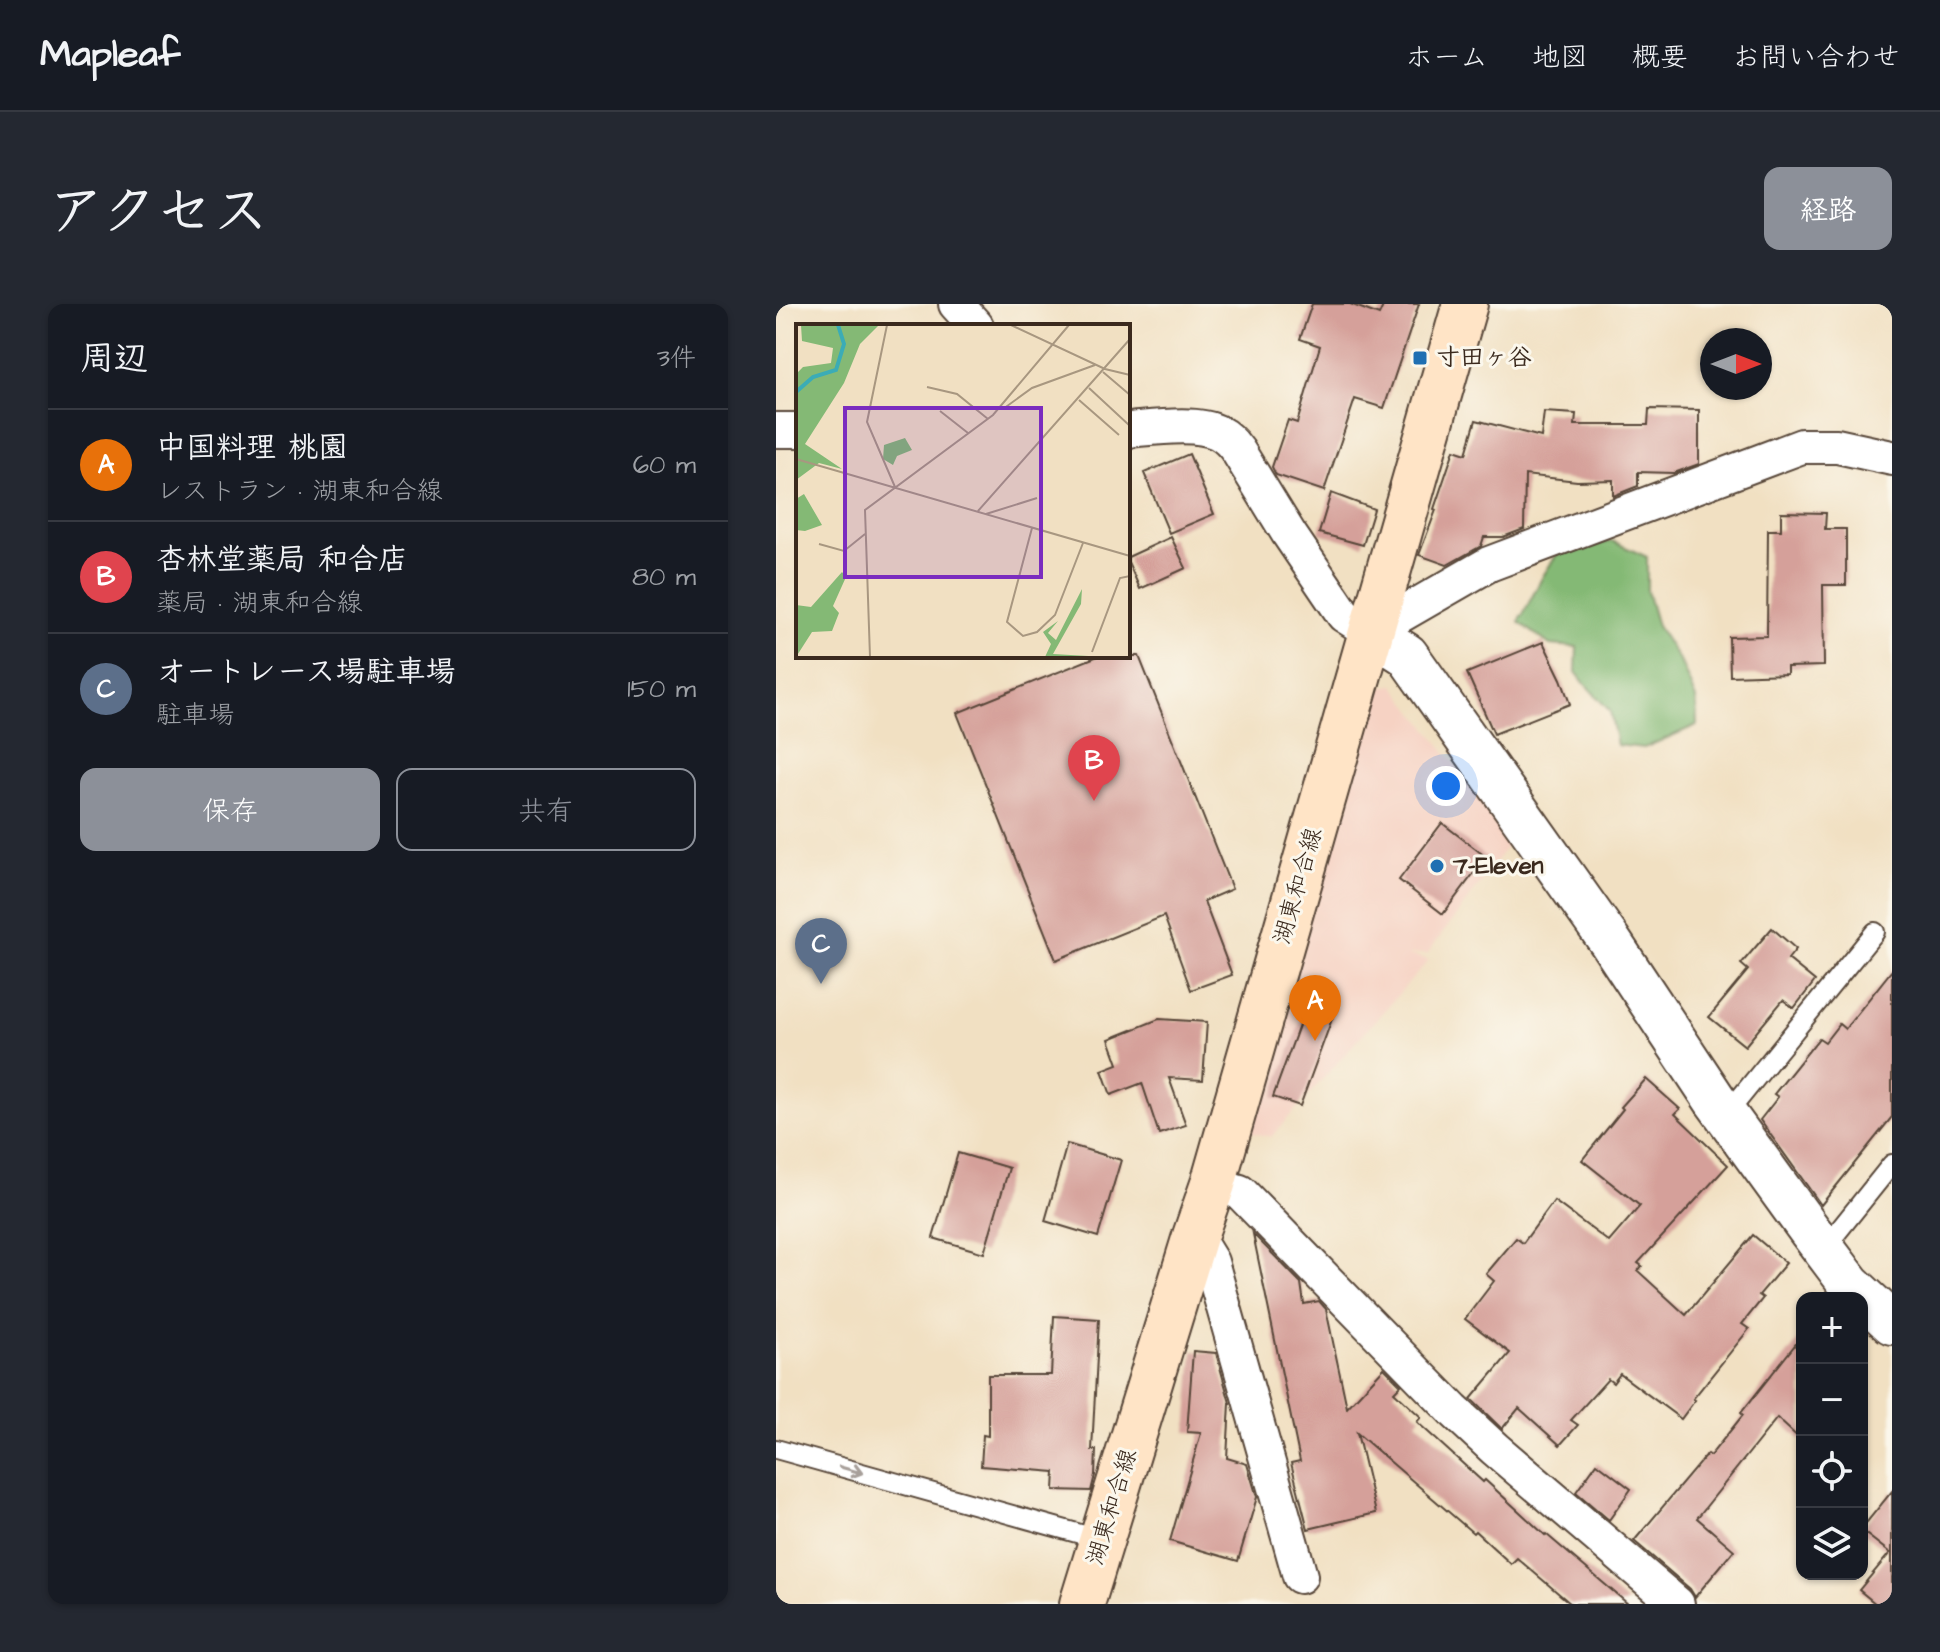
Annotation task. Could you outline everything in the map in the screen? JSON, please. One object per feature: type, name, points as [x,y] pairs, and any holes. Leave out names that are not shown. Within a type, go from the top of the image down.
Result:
[{"type":"main road","name":"湖東和合線","points":[[1082,1604],[1213,1184],[1465,304]]},
{"type":"street","points":[[956,304],[974,324]]},
{"type":"street","points":[[1130,430],[1206,428],[1228,439],[1344,615],[1407,655],[1609,940],[1726,1115],[1855,1292]]},
{"type":"street","points":[[1371,632],[1489,564],[1802,446],[1837,446],[1892,458]]},
{"type":"street","points":[[1213,1184],[1240,1192],[1474,1429],[1677,1604]]},
{"type":"street","points":[[1195,1236],[1211,1262],[1300,1576]]},
{"type":"street","points":[[1868,1303],[1892,1323]]},
{"type":"street","points":[[1868,1311],[1892,1349]]},
{"type":"lane","points":[[1726,1115],[1875,932]]},
{"type":"lane","points":[[1823,1250],[1892,1164]]},
{"type":"lane","points":[[776,1449],[1102,1540]]},
{"type":"shaded area","points":[[1394,685],[1512,838],[1427,954],[1407,954],[1429,960],[1271,1137],[1250,1132],[1368,689]]},
{"type":"green space","points":[[1612,541],[1647,557],[1647,591],[1657,626],[1681,663],[1696,699],[1697,725],[1644,748],[1617,745],[1610,711],[1576,672],[1577,647],[1550,645],[1519,622],[1557,554]]},
{"type":"building","points":[[1312,304],[1350,304],[1379,315],[1384,304],[1419,304],[1384,408],[1355,399],[1324,491],[1276,475],[1272,467],[1288,420],[1297,423],[1320,346],[1300,339]]},
{"type":"building","points":[[1649,409],[1699,410],[1699,464],[1674,473],[1638,472],[1638,486],[1613,496],[1613,480],[1577,481],[1525,475],[1524,529],[1503,537],[1484,537],[1481,546],[1447,565],[1419,555],[1454,450],[1466,454],[1476,420],[1541,437],[1544,412],[1576,414],[1575,425],[1648,425]]},
{"type":"building","points":[[1189,454],[1214,514],[1169,533],[1144,473]]},
{"type":"building","points":[[1331,493],[1374,509],[1363,545],[1319,533]]},
{"type":"building","points":[[1781,512],[1826,513],[1825,529],[1846,529],[1846,585],[1823,585],[1824,666],[1787,667],[1787,674],[1730,676],[1729,637],[1767,636],[1768,530],[1781,530]]},
{"type":"building","points":[[1171,537],[1186,568],[1140,589],[1130,566],[1130,556]]},
{"type":"building","points":[[1543,642],[1570,704],[1494,734],[1467,673]]},
{"type":"building","points":[[1139,656],[1232,889],[1204,901],[1232,975],[1191,990],[1164,916],[1056,960],[957,713],[1093,658]]},
{"type":"building","points":[[1442,823],[1486,857],[1443,914],[1399,880]]},
{"type":"building","points":[[1772,928],[1796,949],[1788,959],[1815,981],[1794,1008],[1783,1000],[1745,1046],[1709,1017],[1748,970],[1741,964]]},
{"type":"building","points":[[1892,970],[1892,1117],[1821,1205],[1760,1120],[1778,1097],[1774,1094],[1819,1038],[1825,1042],[1839,1024],[1845,1029]]},
{"type":"building","points":[[1309,998],[1336,1008],[1300,1106],[1273,1097]]},
{"type":"building","points":[[1159,1019],[1207,1022],[1203,1080],[1169,1078],[1186,1125],[1159,1134],[1142,1083],[1111,1095],[1102,1070],[1118,1064],[1109,1039]]},
{"type":"building","points":[[1646,1079],[1680,1109],[1675,1114],[1728,1165],[1638,1263],[1642,1266],[1638,1271],[1686,1315],[1753,1235],[1786,1263],[1759,1295],[1763,1298],[1742,1324],[1749,1329],[1693,1399],[1681,1419],[1620,1374],[1613,1383],[1608,1379],[1571,1420],[1578,1425],[1560,1445],[1519,1408],[1502,1429],[1471,1399],[1510,1353],[1465,1319],[1494,1281],[1486,1274],[1516,1238],[1523,1243],[1554,1201],[1609,1242],[1640,1206],[1582,1160]]},
{"type":"building","points":[[1067,1144],[1121,1160],[1098,1237],[1045,1221]]},
{"type":"building","points":[[958,1153],[1009,1168],[984,1253],[933,1238]]},
{"type":"building","points":[[1253,1234],[1301,1283],[1304,1304],[1319,1301],[1326,1309],[1347,1408],[1384,1368],[1401,1385],[1394,1392],[1421,1417],[1417,1422],[1628,1604],[1571,1604],[1517,1558],[1511,1564],[1357,1433],[1376,1513],[1308,1529],[1291,1463],[1300,1461]]},
{"type":"building","points":[[1054,1316],[1099,1319],[1092,1450],[1096,1450],[1095,1475],[1091,1491],[1054,1490],[1055,1472],[981,1466],[983,1435],[988,1436],[988,1375],[1051,1375]]},
{"type":"building","points":[[1796,1344],[1796,1435],[1777,1418],[1697,1518],[1734,1550],[1695,1597],[1690,1589],[1634,1541],[1707,1454],[1710,1456],[1743,1415],[1741,1413]]},
{"type":"building","points":[[1193,1351],[1216,1353],[1230,1403],[1227,1458],[1247,1464],[1257,1497],[1238,1561],[1170,1541],[1201,1433],[1187,1432]]},
{"type":"building","points":[[1597,1463],[1631,1489],[1609,1520],[1576,1492]]},
{"type":"building","points":[[1892,1491],[1892,1604],[1876,1604],[1859,1590],[1890,1553],[1868,1536],[1868,1521]]},
{"type":"place","name":"寸田ヶ谷","points":[[1420,358]]},
{"type":"place","name":"杏林堂薬局 和合店","points":[[1094,801]]},
{"type":"place","name":"7-Eleven","points":[[1437,866]]},
{"type":"place","name":"オートレース場駐車場","points":[[821,984]]},
{"type":"place","name":"中国料理 桃園","points":[[1315,1041]]}]
